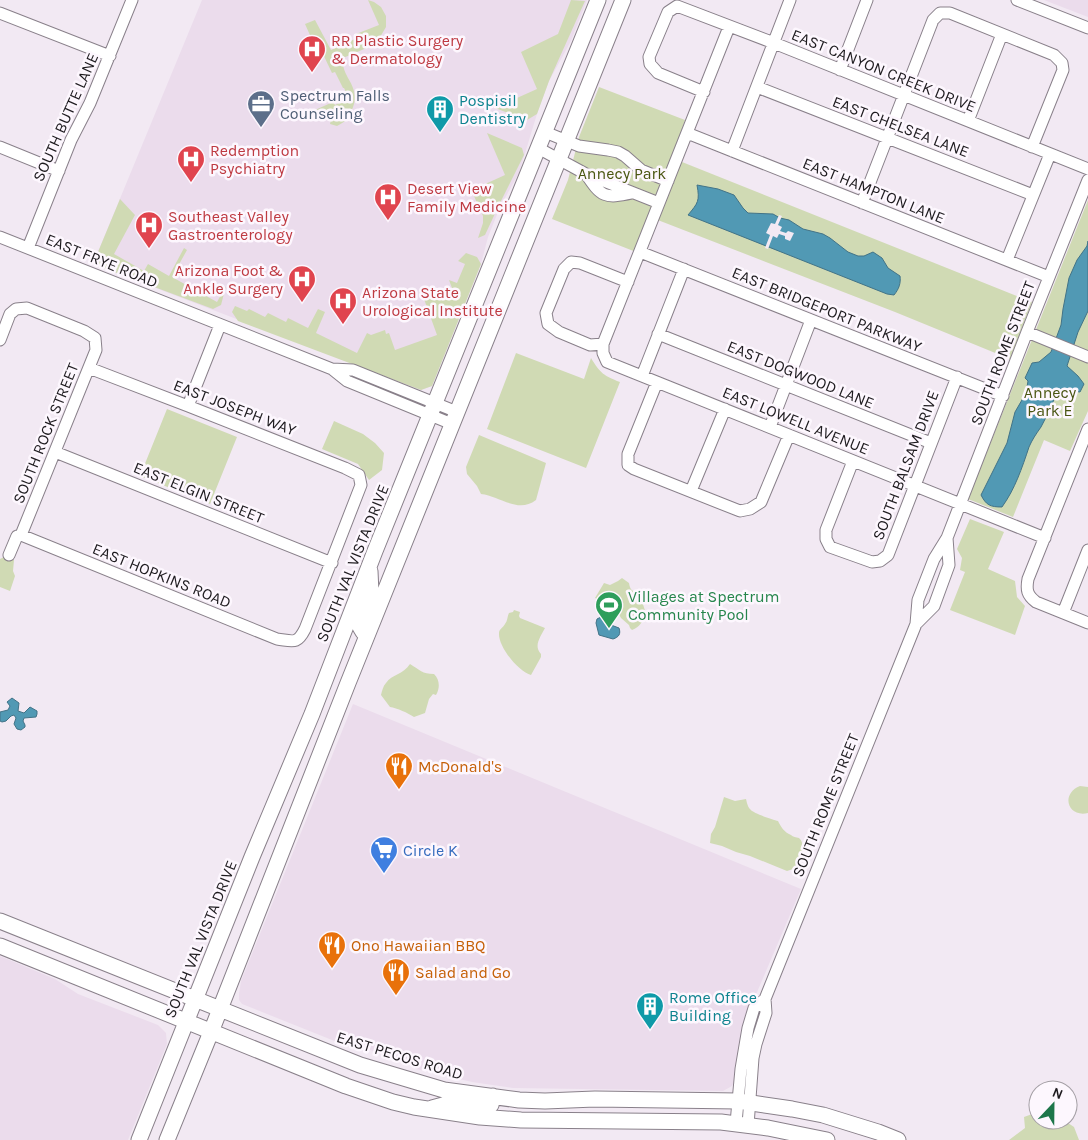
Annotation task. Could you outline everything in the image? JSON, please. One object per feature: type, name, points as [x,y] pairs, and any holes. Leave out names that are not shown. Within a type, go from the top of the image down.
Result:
[{"type":"main road","name":"SOUTH VAL VISTA DRIVE","points":[[140,1140],[252,857],[303,735],[598,0]]},
{"type":"main road","points":[[167,1140],[367,634],[623,0]]},
{"type":"main road","points":[[367,634],[360,627],[371,593],[370,566]]},
{"type":"main road","points":[[303,735],[324,743]]},
{"type":"main road","name":"EAST PECOS ROAD","points":[[0,921],[352,1062],[444,1090],[519,1100],[595,1099],[744,1102],[823,1115],[870,1129],[898,1140]]},
{"type":"main road","points":[[0,946],[367,1094],[393,1102],[428,1110],[521,1120],[721,1122],[798,1133],[827,1140]]},
{"type":"main road","points":[[428,1110],[454,1102],[488,1107],[491,1105],[493,1096]]},
{"type":"street","name":"SOUTH BUTTE LANE","points":[[28,248],[71,140],[90,103],[132,0]]},
{"type":"street","points":[[732,151],[790,0]]},
{"type":"street","points":[[840,70],[867,0]]},
{"type":"street","points":[[1018,0],[1088,28]]},
{"type":"street","name":"EAST CANYON CREEK DRIVE","points":[[704,92],[658,73],[650,64],[649,57],[668,12],[677,6],[774,43],[1088,170]]},
{"type":"street","points":[[862,203],[932,20],[940,13],[950,12],[1054,55],[1062,63],[1063,70],[1032,147]]},
{"type":"street","points":[[0,13],[110,56]]},
{"type":"street","points":[[628,282],[580,263],[571,262],[564,269],[546,313],[548,324],[559,332],[590,345],[603,344],[628,282],[640,252],[687,133],[704,92],[729,26]]},
{"type":"street","points":[[968,121],[1002,34]]},
{"type":"street","name":"EAST CHELSEA LANE","points":[[757,87],[1033,195]]},
{"type":"street","points":[[545,132],[585,148],[618,152],[641,170],[668,181]]},
{"type":"street","name":"EAST HAMPTON LANE","points":[[687,133],[1049,277]]},
{"type":"street","points":[[0,147],[59,171]]},
{"type":"street","points":[[538,148],[586,174],[659,203]]},
{"type":"street","points":[[1007,260],[1050,154]]},
{"type":"street","name":"SOUTH ROME STREET","points":[[742,1124],[744,1102],[751,1076],[756,1044],[766,1013],[765,999],[916,624],[918,600],[934,559],[947,538],[1088,180]]},
{"type":"street","name":"EAST FRYE ROAD","points":[[0,237],[332,369],[353,370],[455,418]]},
{"type":"street","name":"EAST BRIDGEPORT PARKWAY","points":[[640,252],[1002,396]]},
{"type":"street","points":[[642,376],[684,269]]},
{"type":"street","name":"SOUTH ROCK STREET","points":[[1,336],[10,314],[16,308],[27,308],[84,331],[95,338],[96,350],[10,555]]},
{"type":"street","points":[[770,427],[811,320]]},
{"type":"street","points":[[188,406],[220,325]]},
{"type":"street","points":[[1027,332],[1088,357]]},
{"type":"street","name":"EAST DOGWOOD LANE","points":[[658,334],[932,443]]},
{"type":"street","name":"EAST LOWELL AVENUE","points":[[603,344],[603,353],[607,362],[1045,538]]},
{"type":"street","name":"EAST JOSEPH WAY","points":[[89,368],[359,475],[361,485],[332,563]]},
{"type":"street","name":"SOUTH BALSAM DRIVE","points":[[853,461],[826,530],[826,539],[830,547],[872,562],[880,561],[888,555],[957,378]]},
{"type":"street","points":[[657,382],[628,454],[628,465],[634,469],[740,511],[750,509],[761,502],[789,435]]},
{"type":"street","points":[[691,491],[724,409]]},
{"type":"street","points":[[1088,429],[1028,579],[1027,587],[1030,598],[1036,602],[1088,623]]},
{"type":"street","name":"EAST ELGIN STREET","points":[[54,452],[332,563]]},
{"type":"street","name":"EAST HOPKINS ROAD","points":[[20,535],[277,639],[293,641],[300,638],[305,629],[332,563]]},
{"type":"street","name":"SOUTH ROME STREET","points":[[916,624],[934,606],[949,565],[947,538]]},
{"type":"street","points":[[1062,613],[1088,550]]},
{"type":"shaded area","points":[[202,0],[587,0],[571,41],[549,81],[519,173],[500,207],[488,237],[481,264],[432,386],[421,390],[93,264]]},
{"type":"shaded area","points":[[1044,0],[1088,0],[1088,17]]},
{"type":"shaded area","points":[[353,704],[801,889],[749,1011],[738,1049],[735,1080],[732,1086],[723,1091],[513,1088],[472,1082],[416,1069],[405,1061],[337,1042],[242,1004],[239,1000],[241,981]]},
{"type":"shaded area","points":[[0,956],[55,979],[78,994],[158,1025],[166,1033],[167,1044],[128,1140],[0,1140]]},
{"type":"green space","points":[[368,0],[381,7],[386,16],[386,27],[376,44],[343,58],[343,65],[355,95],[351,112],[344,122],[337,126],[330,124],[332,116],[315,110],[333,102],[335,105],[349,98],[335,72],[332,73],[322,52],[318,53],[305,24],[315,20],[331,50],[357,38],[356,34],[379,25]]},
{"type":"green space","points":[[571,0],[585,1],[549,81],[537,114],[527,120],[495,108],[537,89],[521,52],[558,34]]},
{"type":"green space","name":"Annecy Park","points":[[599,87],[685,120],[672,158],[1032,302],[1010,359],[895,312],[650,217],[636,252],[552,219],[568,180],[579,137]]},
{"type":"green space","points":[[487,133],[522,148],[524,155],[485,235],[478,238],[483,223],[483,216],[473,194],[483,185],[505,175]]},
{"type":"green space","points":[[120,199],[135,215],[114,254],[144,271],[148,264],[169,276],[184,248],[187,250],[172,277],[217,302],[226,286],[221,305],[213,309],[93,264]]},
{"type":"green space","name":"Annecy Park E","points":[[1088,200],[1088,411],[1070,451],[1044,440],[1013,517],[968,499]]},
{"type":"green space","points":[[466,253],[477,257],[481,264],[432,386],[421,390],[238,321],[232,312],[235,306],[247,311],[249,309],[265,317],[268,313],[286,322],[288,318],[308,328],[318,309],[325,312],[316,333],[357,353],[367,333],[371,335],[385,330],[386,334],[389,333],[395,350],[437,335],[424,299],[452,288],[449,280],[457,283],[465,264],[458,261]]},
{"type":"green space","points":[[516,353],[584,379],[591,358],[603,373],[620,382],[586,468],[487,429]]},
{"type":"green space","points":[[167,409],[237,437],[210,504],[140,476]]},
{"type":"green space","points":[[334,421],[363,434],[384,453],[382,470],[369,480],[358,464],[322,449]]},
{"type":"green space","points":[[479,435],[546,463],[536,500],[529,504],[516,505],[481,494],[467,474],[466,467]]},
{"type":"green space","points":[[970,519],[1004,532],[988,569],[1015,581],[1017,597],[1025,606],[1015,635],[950,610],[965,572],[960,570],[962,558],[957,549]]},
{"type":"green space","points":[[4,557],[14,560],[13,571],[15,576],[10,591],[0,587],[0,559]]},
{"type":"green space","points":[[622,578],[629,583],[631,589],[639,596],[646,614],[641,624],[632,630],[621,618],[615,607],[595,598],[604,583],[610,585]]},
{"type":"green space","points":[[514,610],[520,612],[520,618],[545,628],[538,644],[541,657],[531,675],[515,664],[506,652],[500,639],[500,630],[506,623],[509,613]]},
{"type":"green space","points":[[410,664],[424,672],[434,674],[439,684],[436,695],[433,694],[429,699],[425,713],[414,717],[390,707],[381,695],[388,680]]},
{"type":"green space","points":[[1080,786],[1088,787],[1088,813],[1081,814],[1076,812],[1071,809],[1069,804],[1070,794]]},
{"type":"green space","points":[[724,797],[735,801],[746,799],[750,809],[778,821],[786,832],[799,838],[803,849],[800,862],[796,868],[787,871],[710,843],[711,834]]},
{"type":"green space","points":[[1028,1116],[1028,1130],[1075,1130],[1079,1140],[1009,1140],[1025,1128],[1024,1117]]},
{"type":"water","points":[[697,185],[718,189],[734,195],[748,213],[773,214],[789,220],[803,229],[823,234],[848,252],[858,256],[864,256],[873,252],[882,258],[888,268],[900,276],[900,284],[897,290],[894,295],[887,294],[688,215],[697,202]]},
{"type":"water","points":[[1088,241],[1088,311],[1078,332],[1067,366],[1084,384],[1080,392],[1060,389],[1030,444],[1018,478],[1007,500],[1002,507],[991,506],[981,495],[1007,443],[1015,412],[1026,393],[1028,381],[1025,378],[1032,363],[1039,362],[1051,352],[1061,325],[1069,278]]},
{"type":"water","name":"Villages at Spectrum Community Pool","points":[[604,617],[611,625],[619,628],[620,634],[618,636],[613,639],[599,635],[596,623],[597,619]]},
{"type":"water","points":[[12,698],[19,703],[18,711],[24,713],[30,707],[37,711],[36,717],[24,718],[25,727],[21,730],[17,729],[14,724],[16,718],[14,715],[6,721],[0,721],[0,712],[8,710],[10,706],[7,702]]},
{"type":"pier","points":[[779,215],[782,216],[778,225],[782,227],[780,231],[794,233],[790,241],[785,239],[785,236],[779,234],[777,238],[773,236],[768,249],[765,248],[770,235],[766,233],[771,223],[775,224]]},
{"type":"place","name":"RR Plastic Surgery & Dermatology","points":[[312,73]]},
{"type":"place","name":"Spectrum Falls Counseling","points":[[261,128]]},
{"type":"place","name":"Pospisil Dentistry","points":[[440,133]]},
{"type":"place","name":"Redemption Psychiatry","points":[[191,183]]},
{"type":"place","name":"Desert View Family Medicine","points":[[388,221]]},
{"type":"place","name":"Southeast Valley Gastroenterology","points":[[149,249]]},
{"type":"place","name":"Arizona Foot & Ankle Surgery","points":[[302,303]]},
{"type":"place","name":"Arizona State Urological Institute","points":[[343,325]]},
{"type":"place","name":"Villages at Spectrum Community Pool","points":[[609,629]]},
{"type":"place","name":"McDonald's","points":[[399,790]]},
{"type":"place","name":"Circle K","points":[[384,874]]},
{"type":"place","name":"Ono Hawaiian BBQ","points":[[332,969]]},
{"type":"place","name":"Salad and Go","points":[[396,996]]},
{"type":"place","name":"Rome Office Building","points":[[650,1030]]}]
